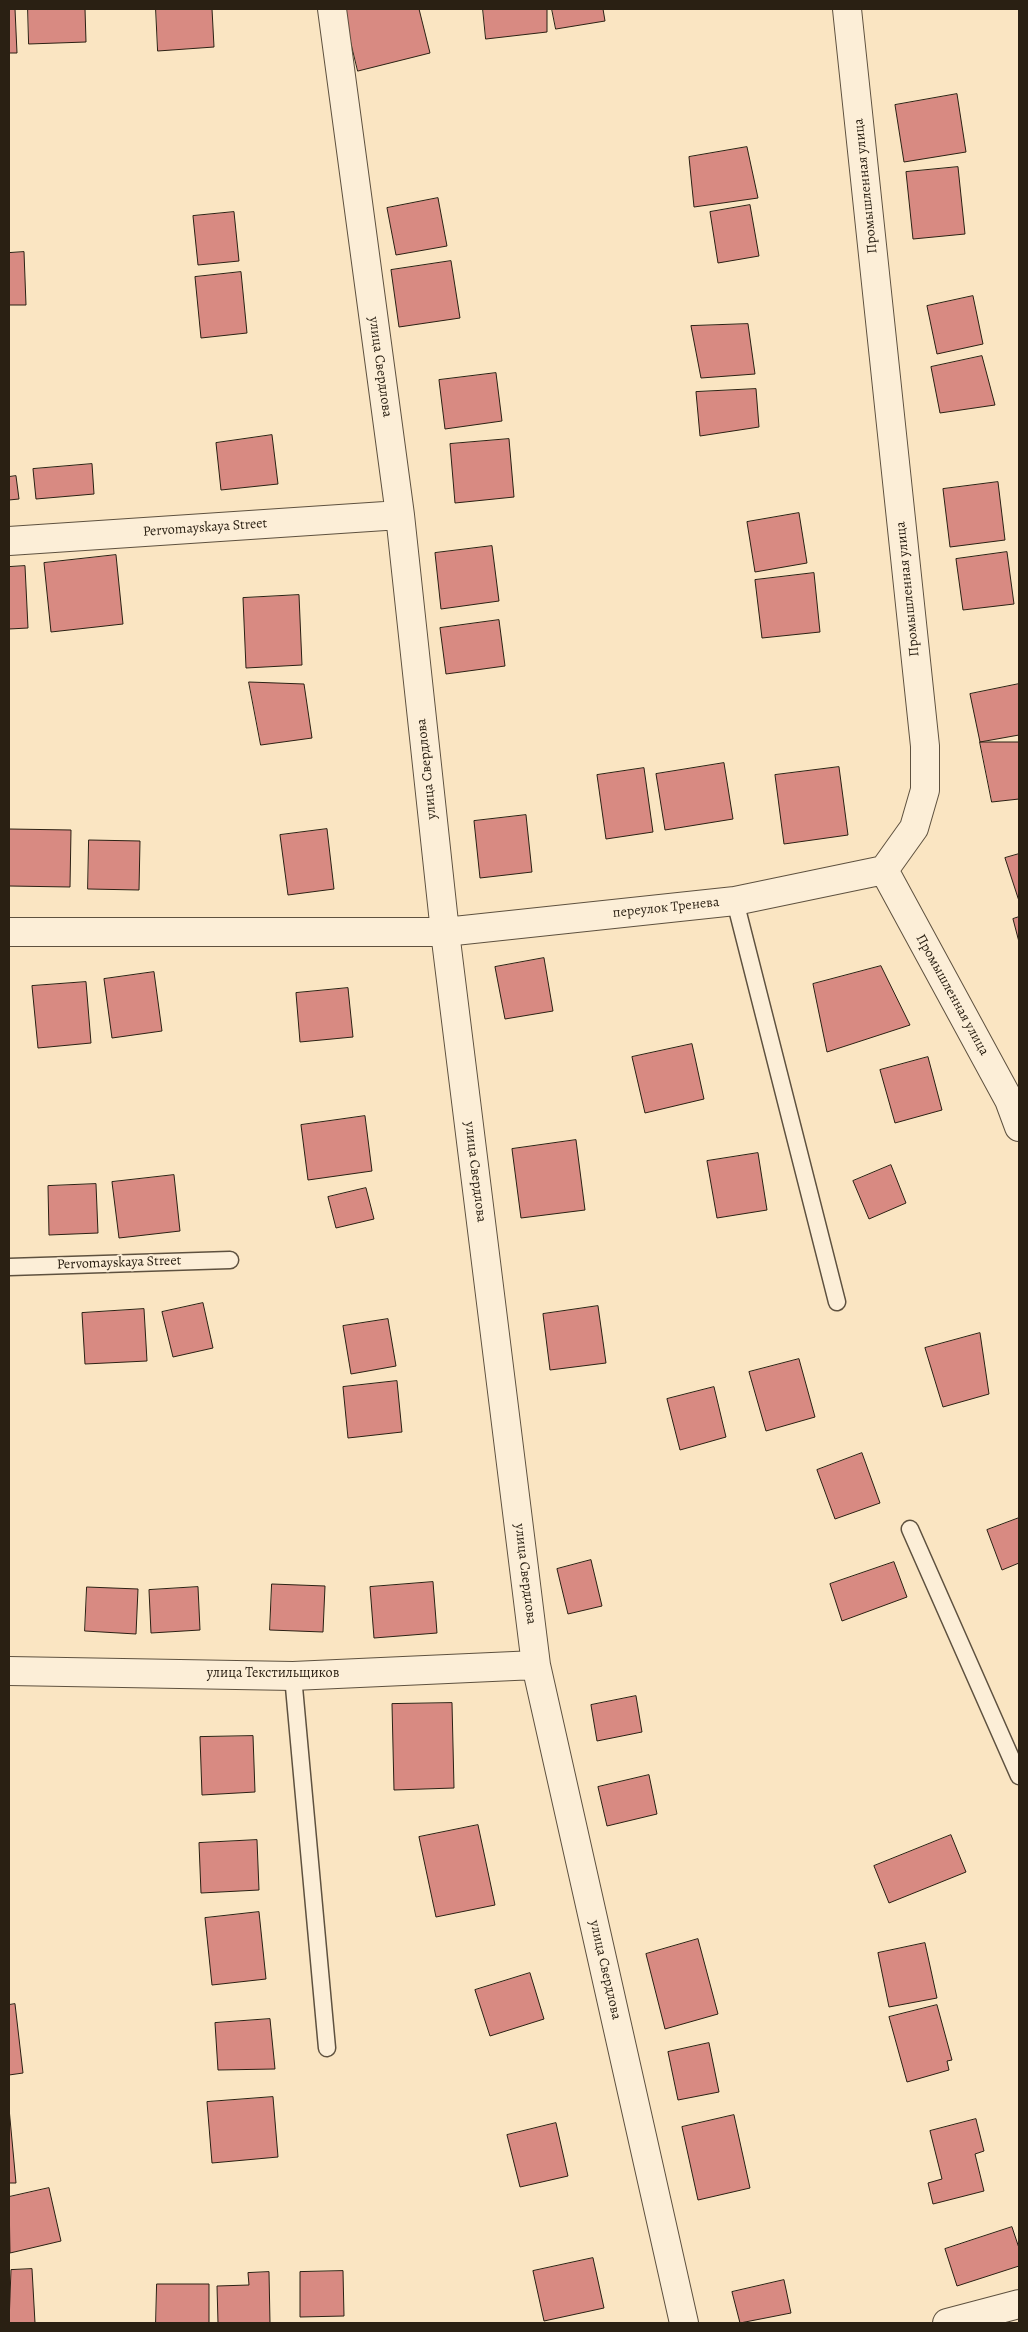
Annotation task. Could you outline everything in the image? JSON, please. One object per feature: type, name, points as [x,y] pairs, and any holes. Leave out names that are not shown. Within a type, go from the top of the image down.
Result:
[{"type":"street","name":"улица Свердлова","points":[[332,9],[400,515],[445,932],[536,1665],[684,2323]]},
{"type":"street","name":"Промышленная улица","points":[[847,9],[925,746],[925,790],[914,828],[884,870],[1010,1100],[1019,1127]]},
{"type":"street","name":"Pervomayskaya Street","points":[[9,541],[400,515]]},
{"type":"street","name":"переулок Тренева","points":[[9,932],[445,932],[736,901],[884,870]]},
{"type":"street","name":"улица Текстильщиков","points":[[9,1671],[293,1676],[536,1665]]},
{"type":"street","points":[[947,2323],[1019,2304]]},
{"type":"lane","points":[[736,901],[837,1302]]},
{"type":"lane","name":"Pervomayskaya Street","points":[[9,1267],[230,1260]]},
{"type":"lane","points":[[910,1529],[1019,1776]]},
{"type":"lane","points":[[293,1676],[327,2048]]},
{"type":"building","points":[[9,9],[15,9],[17,53],[9,53]]},
{"type":"building","points":[[28,9],[85,9],[86,42],[29,44]]},
{"type":"building","points":[[156,9],[212,9],[214,47],[158,51]]},
{"type":"building","points":[[343,9],[419,9],[430,53],[358,71]]},
{"type":"building","points":[[483,9],[547,9],[547,32],[486,39]]},
{"type":"building","points":[[552,9],[603,9],[605,21],[556,29]]},
{"type":"building","points":[[957,94],[966,152],[904,162],[895,105]]},
{"type":"building","points":[[747,147],[758,198],[694,207],[689,157]]},
{"type":"building","points":[[958,167],[965,234],[913,239],[906,172]]},
{"type":"building","points":[[438,198],[447,246],[396,255],[387,208]]},
{"type":"building","points":[[750,205],[759,256],[718,263],[710,212]]},
{"type":"building","points":[[234,212],[239,261],[198,265],[193,216]]},
{"type":"building","points":[[24,252],[26,305],[9,305],[9,253]]},
{"type":"building","points":[[451,261],[460,318],[399,327],[391,270]]},
{"type":"building","points":[[241,272],[247,333],[201,338],[195,277]]},
{"type":"building","points":[[973,296],[983,344],[937,354],[927,306]]},
{"type":"building","points":[[748,324],[755,374],[701,378],[691,326]]},
{"type":"building","points":[[982,356],[995,405],[940,413],[931,367]]},
{"type":"building","points":[[496,373],[502,421],[445,429],[439,380]]},
{"type":"building","points":[[756,389],[759,427],[700,436],[696,392]]},
{"type":"building","points":[[272,435],[278,484],[221,490],[216,443]]},
{"type":"building","points":[[509,439],[514,497],[455,503],[450,444]]},
{"type":"building","points":[[92,464],[94,494],[36,499],[33,469]]},
{"type":"building","points":[[16,476],[19,499],[9,500],[9,477]]},
{"type":"building","points":[[998,482],[1005,540],[950,547],[943,489]]},
{"type":"building","points":[[799,513],[807,563],[755,572],[747,522]]},
{"type":"building","points":[[492,546],[499,601],[441,609],[435,553]]},
{"type":"building","points":[[1007,552],[1014,604],[963,610],[956,559]]},
{"type":"building","points":[[116,555],[123,624],[51,632],[44,563]]},
{"type":"building","points":[[25,566],[28,628],[9,629],[9,567]]},
{"type":"building","points":[[814,573],[820,632],[762,638],[755,580]]},
{"type":"building","points":[[299,595],[302,665],[246,668],[243,598]]},
{"type":"building","points":[[499,620],[505,666],[446,674],[440,628]]},
{"type":"building","points":[[249,682],[304,684],[312,738],[261,745]]},
{"type":"building","points":[[1019,684],[1019,735],[980,742],[970,694]]},
{"type":"building","points":[[980,742],[1019,742],[1019,799],[992,802]]},
{"type":"building","points":[[724,763],[733,819],[665,830],[656,774]]},
{"type":"building","points":[[839,767],[848,835],[784,844],[775,775]]},
{"type":"building","points":[[644,768],[653,832],[606,839],[597,775]]},
{"type":"building","points":[[526,815],[532,872],[480,878],[474,821]]},
{"type":"building","points":[[9,829],[71,830],[70,887],[9,886]]},
{"type":"building","points":[[327,829],[334,889],[288,895],[280,835]]},
{"type":"building","points":[[89,840],[140,841],[139,890],[88,889]]},
{"type":"building","points":[[1019,854],[1019,901],[1005,858]]},
{"type":"building","points":[[1019,917],[1019,942],[1013,919]]},
{"type":"building","points":[[544,958],[553,1011],[505,1019],[495,967]]},
{"type":"building","points":[[881,966],[910,1025],[827,1052],[813,984]]},
{"type":"building","points":[[154,972],[162,1031],[112,1038],[104,979]]},
{"type":"building","points":[[86,982],[91,1043],[38,1048],[32,986]]},
{"type":"building","points":[[348,988],[353,1037],[300,1042],[296,993]]},
{"type":"building","points":[[692,1044],[704,1099],[645,1113],[632,1057]]},
{"type":"building","points":[[928,1057],[942,1110],[895,1123],[880,1070]]},
{"type":"building","points":[[365,1116],[372,1171],[308,1180],[301,1125]]},
{"type":"building","points":[[576,1140],[585,1210],[521,1218],[512,1149]]},
{"type":"building","points":[[758,1153],[767,1210],[717,1218],[707,1161]]},
{"type":"building","points":[[891,1165],[906,1203],[869,1219],[853,1181]]},
{"type":"building","points":[[174,1175],[180,1231],[119,1238],[112,1182]]},
{"type":"building","points":[[96,1184],[98,1233],[49,1235],[48,1186]]},
{"type":"building","points":[[366,1188],[374,1219],[336,1228],[328,1197]]},
{"type":"building","points":[[203,1303],[213,1348],[173,1357],[162,1312]]},
{"type":"building","points":[[598,1306],[606,1363],[550,1370],[543,1314]]},
{"type":"building","points":[[144,1309],[147,1361],[85,1364],[82,1313]]},
{"type":"building","points":[[388,1319],[396,1366],[351,1374],[343,1326]]},
{"type":"building","points":[[980,1333],[989,1394],[943,1407],[925,1348]]},
{"type":"building","points":[[799,1359],[815,1417],[766,1431],[749,1372]]},
{"type":"building","points":[[397,1381],[402,1432],[348,1438],[343,1387]]},
{"type":"building","points":[[714,1387],[726,1437],[680,1450],[667,1399]]},
{"type":"building","points":[[862,1453],[880,1503],[835,1519],[817,1470]]},
{"type":"building","points":[[1019,1518],[1019,1563],[1002,1570],[987,1530]]},
{"type":"building","points":[[591,1560],[602,1606],[568,1614],[557,1569]]},
{"type":"building","points":[[894,1562],[907,1597],[842,1621],[830,1584]]},
{"type":"building","points":[[433,1582],[437,1633],[374,1638],[370,1587]]},
{"type":"building","points":[[272,1584],[325,1586],[323,1632],[270,1630]]},
{"type":"building","points":[[87,1587],[138,1589],[136,1634],[85,1631]]},
{"type":"building","points":[[198,1587],[200,1630],[151,1633],[149,1590]]},
{"type":"building","points":[[636,1696],[642,1732],[597,1741],[591,1705]]},
{"type":"building","points":[[452,1703],[454,1788],[394,1790],[392,1704]]},
{"type":"building","points":[[253,1736],[255,1792],[202,1795],[200,1737]]},
{"type":"building","points":[[649,1775],[657,1814],[607,1826],[598,1787]]},
{"type":"building","points":[[478,1825],[495,1905],[436,1917],[419,1837]]},
{"type":"building","points":[[951,1835],[966,1872],[889,1903],[874,1866]]},
{"type":"building","points":[[257,1840],[259,1890],[201,1893],[199,1843]]},
{"type":"building","points":[[259,1912],[266,1979],[212,1985],[205,1918]]},
{"type":"building","points":[[698,1939],[718,2014],[665,2029],[646,1954]]},
{"type":"building","points":[[925,1943],[937,1998],[889,2007],[878,1953]]},
{"type":"building","points":[[530,1973],[544,2019],[490,2036],[475,1990]]},
{"type":"building","points":[[15,2004],[23,2073],[9,2075],[9,2005]]},
{"type":"building","points":[[937,2005],[952,2060],[947,2061],[949,2070],[907,2082],[889,2017]]},
{"type":"building","points":[[270,2019],[275,2069],[218,2070],[215,2023]]},
{"type":"building","points":[[709,2043],[719,2092],[678,2100],[668,2052]]},
{"type":"building","points":[[273,2097],[278,2157],[212,2163],[207,2102]]},
{"type":"building","points":[[9,2108],[16,2183],[9,2183]]},
{"type":"building","points":[[734,2115],[750,2188],[698,2200],[682,2127]]},
{"type":"building","points":[[976,2119],[984,2151],[975,2154],[984,2191],[933,2204],[928,2183],[942,2179],[930,2131]]},
{"type":"building","points":[[556,2123],[568,2176],[520,2187],[507,2135]]},
{"type":"building","points":[[49,2188],[61,2241],[10,2253],[9,2197]]},
{"type":"building","points":[[1012,2227],[1019,2248],[1019,2266],[957,2286],[945,2249]]},
{"type":"building","points":[[593,2258],[604,2308],[544,2321],[533,2271]]},
{"type":"building","points":[[32,2269],[35,2323],[9,2323],[11,2270]]},
{"type":"building","points":[[343,2271],[344,2316],[300,2317],[300,2272]]},
{"type":"building","points":[[269,2272],[270,2323],[218,2323],[217,2286],[249,2285],[248,2273]]},
{"type":"building","points":[[784,2280],[791,2313],[740,2323],[732,2292]]},
{"type":"building","points":[[157,2284],[209,2284],[209,2323],[156,2323]]}]
